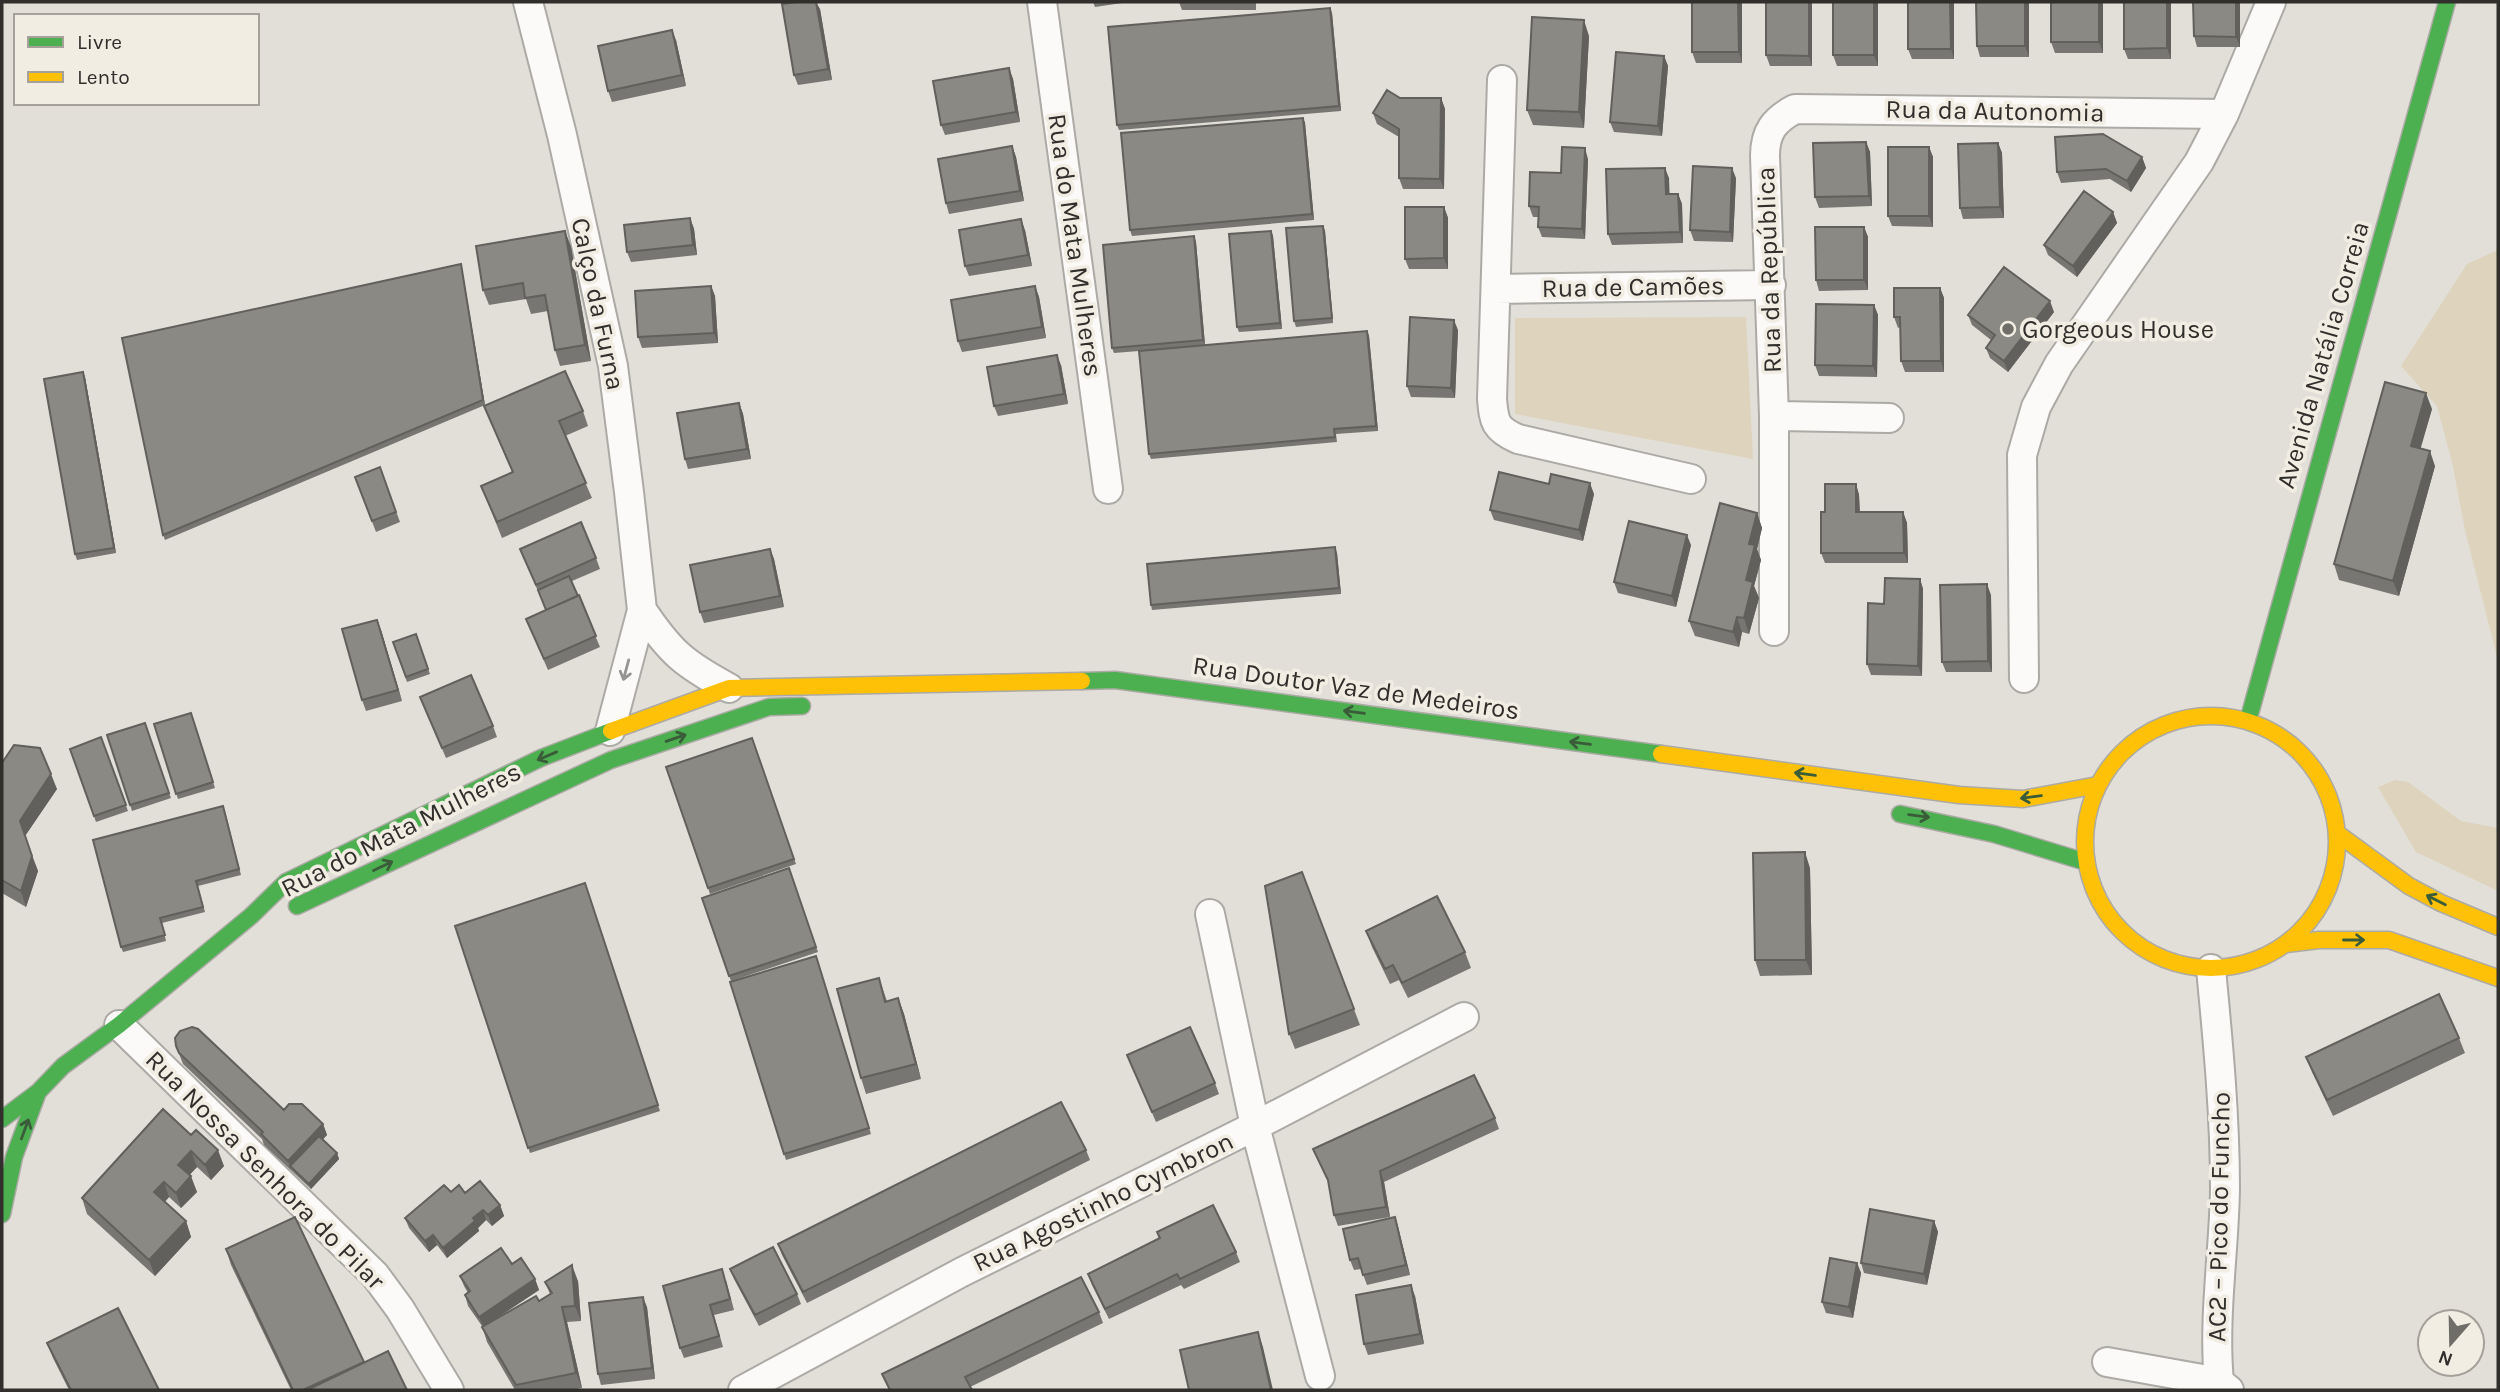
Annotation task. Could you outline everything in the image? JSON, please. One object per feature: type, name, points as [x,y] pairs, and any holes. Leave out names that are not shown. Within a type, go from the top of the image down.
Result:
[{"type":"street","name":"Calço da Furna","points":[[528,2],[562,135],[613,366],[642,610],[610,730]]},
{"type":"street","name":"Rua do Mata Mulheres","points":[[1042,2],[1108,489]]},
{"type":"street","points":[[2024,678],[2022,455],[2036,407],[2059,364],[2199,162],[2224,114],[2271,2]]},
{"type":"street","name":"Avenida Natália Correia","points":[[2248,721],[2447,2]]},
{"type":"street","points":[[1502,80],[1492,399],[1494,422],[1504,433],[1518,439],[1691,479]]},
{"type":"street","name":"Rua da Autonomia","points":[[1772,125],[1795,109],[2224,114]]},
{"type":"street","name":"Rua da República","points":[[1772,125],[1765,141],[1765,156],[1774,416],[1774,631]]},
{"type":"street","name":"Rua de Camões","points":[[1496,289],[1771,285]]},
{"type":"street","points":[[1774,416],[1889,418]]},
{"type":"street","name":"Calço da Furna","points":[[642,610],[674,653],[694,670],[729,688]]},
{"type":"street","name":"Rua Doutor Vaz de Medeiros","points":[[610,730],[729,688],[1115,680],[1959,795],[2023,799],[2098,785]]},
{"type":"street","name":"Rua do Mata Mulheres","points":[[251,916],[296,906],[611,760],[769,707],[811,706]]},
{"type":"street","points":[[2219,716],[2248,721],[2276,734],[2301,752],[2319,776],[2333,804],[2338,834],[2334,876],[2316,914],[2286,944],[2263,958],[2237,966],[2211,969],[2175,963],[2143,948],[2116,925],[2096,895],[2086,862],[2086,822],[2098,785],[2114,761],[2136,740],[2161,726],[2190,718],[2219,716]]},
{"type":"street","name":"Rua do Mata Mulheres","points":[[251,916],[286,883],[541,758],[610,730]]},
{"type":"street","points":[[1880,811],[1950,821],[2013,837],[2086,862]]},
{"type":"street","points":[[2338,834],[2409,886],[2498,927]]},
{"type":"street","points":[[1210,914],[1255,1126],[1320,1376]]},
{"type":"street","points":[[2,1119],[38,1091],[63,1066],[119,1025],[251,916]]},
{"type":"street","points":[[2286,944],[2319,940],[2389,940],[2498,978]]},
{"type":"street","name":"AC2 – Pico do Funcho","points":[[2211,969],[2221,1070],[2225,1188],[2216,1346],[2224,1386]]},
{"type":"street","name":"Rua Agostinho Cymbron","points":[[743,1390],[962,1272],[1255,1126],[1464,1017]]},
{"type":"street","name":"Rua Nossa Senhora do Pilar","points":[[119,1025],[375,1275],[400,1309],[449,1390]]},
{"type":"street","points":[[2,1214],[15,1157],[38,1091]]},
{"type":"street","points":[[2107,1362],[2224,1386]]},
{"type":"shaded area","points":[[2498,250],[2498,661],[2437,406],[2401,366],[2467,264]]},
{"type":"shaded area","points":[[1746,317],[1753,459],[1515,414],[1515,318]]},
{"type":"shaded area","points":[[2395,780],[2408,782],[2461,821],[2498,828],[2498,891],[2416,852],[2378,787]]},
{"type":"building","points":[[816,2],[828,69],[794,75],[782,4]]},
{"type":"building","points":[[1692,2],[1738,2],[1739,52],[1692,52]]},
{"type":"building","points":[[1766,2],[1809,2],[1809,56],[1766,55]]},
{"type":"building","points":[[1833,2],[1874,2],[1874,55],[1833,55]]},
{"type":"building","points":[[1908,2],[1950,2],[1951,49],[1908,49]]},
{"type":"building","points":[[1976,2],[2025,2],[2025,46],[1977,46]]},
{"type":"building","points":[[2051,2],[2099,2],[2099,42],[2051,42]]},
{"type":"building","points":[[2124,2],[2167,2],[2167,48],[2124,49]]},
{"type":"building","points":[[2193,2],[2236,2],[2236,37],[2194,36]]},
{"type":"building","points":[[1330,8],[1339,106],[1117,125],[1108,27]]},
{"type":"building","points":[[1532,17],[1584,20],[1579,112],[1527,110]]},
{"type":"building","points":[[672,30],[682,75],[608,91],[598,46]]},
{"type":"building","points":[[1616,52],[1664,56],[1658,126],[1610,122]]},
{"type":"building","points":[[1009,68],[1016,112],[941,125],[933,81]]},
{"type":"building","points":[[1387,90],[1400,98],[1441,98],[1440,179],[1399,178],[1399,129],[1373,113]]},
{"type":"building","points":[[1303,118],[1312,214],[1130,230],[1121,133]]},
{"type":"building","points":[[2103,134],[2142,157],[2127,181],[2106,169],[2057,172],[2055,137]]},
{"type":"building","points":[[1866,142],[1869,196],[1815,197],[1813,143]]},
{"type":"building","points":[[1998,143],[2000,207],[1960,208],[1958,144]]},
{"type":"building","points":[[1012,146],[1020,191],[946,203],[938,159]]},
{"type":"building","points":[[1562,147],[1585,148],[1582,229],[1538,227],[1539,207],[1529,206],[1530,172],[1561,173]]},
{"type":"building","points":[[1888,147],[1929,147],[1929,216],[1888,216]]},
{"type":"building","points":[[1693,166],[1732,168],[1730,232],[1690,230]]},
{"type":"building","points":[[1665,168],[1666,194],[1678,194],[1680,232],[1608,234],[1606,169]]},
{"type":"building","points":[[2084,191],[2113,212],[2073,266],[2044,245]]},
{"type":"building","points":[[1405,207],[1444,207],[1444,258],[1405,259]]},
{"type":"building","points":[[690,218],[693,245],[627,252],[624,225]]},
{"type":"building","points":[[1021,219],[1028,255],[965,266],[959,230]]},
{"type":"building","points":[[1323,226],[1332,318],[1294,321],[1286,228]]},
{"type":"building","points":[[1815,227],[1864,227],[1864,280],[1816,280]]},
{"type":"building","points":[[565,231],[585,345],[555,350],[545,295],[525,298],[523,283],[483,290],[476,246]]},
{"type":"building","points":[[1271,231],[1280,323],[1237,327],[1229,234]]},
{"type":"building","points":[[1194,236],[1203,340],[1112,348],[1103,245]]},
{"type":"building","points":[[461,264],[483,400],[163,535],[122,338]]},
{"type":"building","points":[[2004,267],[2050,301],[2004,361],[1986,348],[1995,335],[1968,315]]},
{"type":"building","points":[[711,286],[714,333],[638,337],[635,291]]},
{"type":"building","points":[[1035,286],[1042,327],[958,341],[951,300]]},
{"type":"building","points":[[1894,288],[1940,288],[1941,361],[1901,361],[1900,317],[1894,317]]},
{"type":"building","points":[[1816,304],[1874,305],[1873,366],[1815,365]]},
{"type":"building","points":[[1410,317],[1454,320],[1451,388],[1407,386]]},
{"type":"building","points":[[1367,331],[1376,426],[1334,429],[1335,437],[1149,454],[1139,351]]},
{"type":"building","points":[[1057,355],[1064,394],[994,406],[987,367]]},
{"type":"building","points":[[565,371],[583,411],[559,421],[586,483],[497,522],[481,486],[513,472],[484,406]]},
{"type":"building","points":[[83,372],[114,548],[75,554],[44,379]]},
{"type":"building","points":[[2385,382],[2426,393],[2411,446],[2430,451],[2393,581],[2334,564]]},
{"type":"building","points":[[739,403],[747,449],[685,459],[677,413]]},
{"type":"building","points":[[380,467],[396,512],[372,521],[355,477]]},
{"type":"building","points":[[1499,472],[1549,484],[1551,474],[1590,483],[1579,530],[1490,510]]},
{"type":"building","points":[[1825,484],[1856,484],[1856,512],[1903,512],[1904,553],[1821,553],[1821,512],[1825,512]]},
{"type":"building","points":[[1720,503],[1757,513],[1749,544],[1755,545],[1746,580],[1753,582],[1744,618],[1737,617],[1733,632],[1689,621]]},
{"type":"building","points":[[1629,521],[1687,535],[1672,596],[1614,582]]},
{"type":"building","points":[[581,522],[596,558],[536,585],[520,549]]},
{"type":"building","points":[[1335,547],[1339,588],[1151,605],[1147,564]]},
{"type":"building","points":[[770,549],[780,596],[700,612],[690,565]]},
{"type":"building","points":[[569,576],[578,596],[546,610],[538,590]]},
{"type":"building","points":[[1885,578],[1920,579],[1918,666],[1867,664],[1868,603],[1884,604]]},
{"type":"building","points":[[1987,584],[1988,661],[1942,662],[1940,585]]},
{"type":"building","points":[[579,595],[596,636],[544,659],[526,619]]},
{"type":"building","points":[[377,620],[398,690],[362,700],[342,629]]},
{"type":"building","points":[[416,634],[428,669],[406,677],[393,642]]},
{"type":"building","points":[[471,675],[493,726],[442,748],[420,697]]},
{"type":"building","points":[[191,713],[213,782],[176,794],[154,724]]},
{"type":"building","points":[[145,723],[169,793],[130,805],[107,735]]},
{"type":"building","points":[[101,737],[126,805],[94,816],[70,749]]},
{"type":"building","points":[[752,738],[794,859],[708,888],[666,767]]},
{"type":"building","points":[[14,745],[40,748],[51,774],[20,821],[32,856],[21,891],[2,880],[2,763]]},
{"type":"building","points":[[223,806],[239,869],[196,881],[203,907],[160,918],[165,935],[121,947],[93,840]]},
{"type":"building","points":[[1805,852],[1806,960],[1755,960],[1753,853]]},
{"type":"building","points":[[789,868],[816,947],[729,976],[702,898]]},
{"type":"building","points":[[1302,872],[1354,1009],[1289,1034],[1265,886]]},
{"type":"building","points":[[585,883],[658,1105],[528,1148],[455,926]]},
{"type":"building","points":[[1437,896],[1465,952],[1402,983],[1393,965],[1385,969],[1366,931]]},
{"type":"building","points":[[816,956],[869,1128],[784,1154],[730,982]]},
{"type":"building","points":[[879,978],[885,1002],[898,998],[916,1064],[861,1078],[837,989]]},
{"type":"building","points":[[2439,994],[2459,1038],[2327,1100],[2306,1057]]},
{"type":"building","points":[[192,1027],[198,1029],[284,1110],[289,1104],[302,1104],[323,1124],[288,1161],[261,1134],[263,1132],[179,1053],[175,1038],[180,1031]]},
{"type":"building","points":[[1190,1027],[1215,1083],[1152,1112],[1127,1055]]},
{"type":"building","points":[[1474,1075],[1495,1118],[1380,1171],[1386,1207],[1334,1215],[1328,1180],[1313,1149]]},
{"type":"building","points":[[1061,1102],[1086,1150],[803,1292],[778,1244]]},
{"type":"building","points":[[163,1109],[191,1135],[196,1130],[218,1150],[205,1165],[191,1151],[178,1165],[191,1176],[176,1193],[164,1182],[154,1192],[186,1221],[149,1260],[82,1198]]},
{"type":"building","points":[[319,1136],[337,1153],[309,1184],[290,1166]]},
{"type":"building","points":[[480,1181],[500,1205],[488,1215],[483,1210],[473,1218],[475,1221],[443,1248],[433,1235],[425,1241],[405,1218],[444,1185],[451,1192],[459,1185],[465,1193]]},
{"type":"building","points":[[1213,1205],[1236,1252],[1180,1279],[1177,1274],[1105,1309],[1088,1274],[1160,1238],[1157,1232]]},
{"type":"building","points":[[1870,1209],[1934,1221],[1924,1274],[1861,1263]]},
{"type":"building","points":[[295,1217],[364,1362],[303,1390],[293,1390],[226,1249]]},
{"type":"building","points":[[1395,1217],[1406,1265],[1363,1275],[1358,1258],[1350,1260],[1343,1229]]},
{"type":"building","points":[[773,1247],[797,1294],[755,1315],[730,1269]]},
{"type":"building","points":[[501,1248],[512,1264],[521,1258],[535,1279],[479,1317],[465,1295],[470,1291],[460,1276]]},
{"type":"building","points":[[1830,1258],[1857,1263],[1849,1307],[1822,1302]]},
{"type":"building","points":[[572,1265],[575,1306],[562,1307],[576,1373],[516,1385],[482,1327],[536,1296],[539,1301],[552,1293],[545,1282]]},
{"type":"building","points":[[722,1269],[730,1299],[710,1305],[719,1336],[680,1348],[663,1286]]},
{"type":"building","points":[[1081,1277],[1099,1312],[965,1377],[972,1390],[890,1390],[882,1374]]},
{"type":"building","points":[[1411,1285],[1420,1334],[1364,1344],[1356,1295]]},
{"type":"building","points":[[643,1297],[652,1368],[598,1374],[589,1303]]},
{"type":"building","points":[[118,1308],[159,1390],[71,1390],[47,1343]]},
{"type":"building","points":[[1258,1332],[1271,1390],[1189,1390],[1180,1350]]},
{"type":"building","points":[[388,1351],[407,1390],[307,1390]]},
{"type":"traffic: fast","points":[[2248,721],[2447,2]]},
{"type":"traffic: fast","points":[[1082,681],[1115,680],[1661,754]]},
{"type":"traffic: fast","points":[[297,906],[611,760],[769,707],[802,706]]},
{"type":"traffic: fast","points":[[2,1119],[38,1092],[63,1066],[119,1025],[251,916],[286,882],[541,758],[611,731]]},
{"type":"traffic: fast","points":[[1900,814],[1994,834],[2086,862]]},
{"type":"traffic: fast","points":[[2,1214],[14,1157],[38,1092]]},
{"type":"traffic: slow","points":[[611,731],[729,688],[1082,681]]},
{"type":"traffic: slow","points":[[2211,716],[2248,721],[2281,737],[2300,753],[2316,772],[2332,805],[2337,842],[2332,879],[2316,912],[2300,931],[2281,947],[2248,963],[2211,968],[2174,963],[2141,947],[2122,931],[2106,912],[2090,879],[2085,842],[2090,805],[2106,772],[2122,753],[2141,737],[2174,721],[2211,716]]},
{"type":"traffic: slow","points":[[1661,754],[1959,795],[2023,799],[2098,785]]},
{"type":"traffic: slow","points":[[2338,834],[2409,886],[2498,927]]},
{"type":"traffic: slow","points":[[2286,944],[2319,940],[2389,940],[2498,978]]},
{"type":"place","name":"Gorgeous House","points":[[2008,329]]}]
